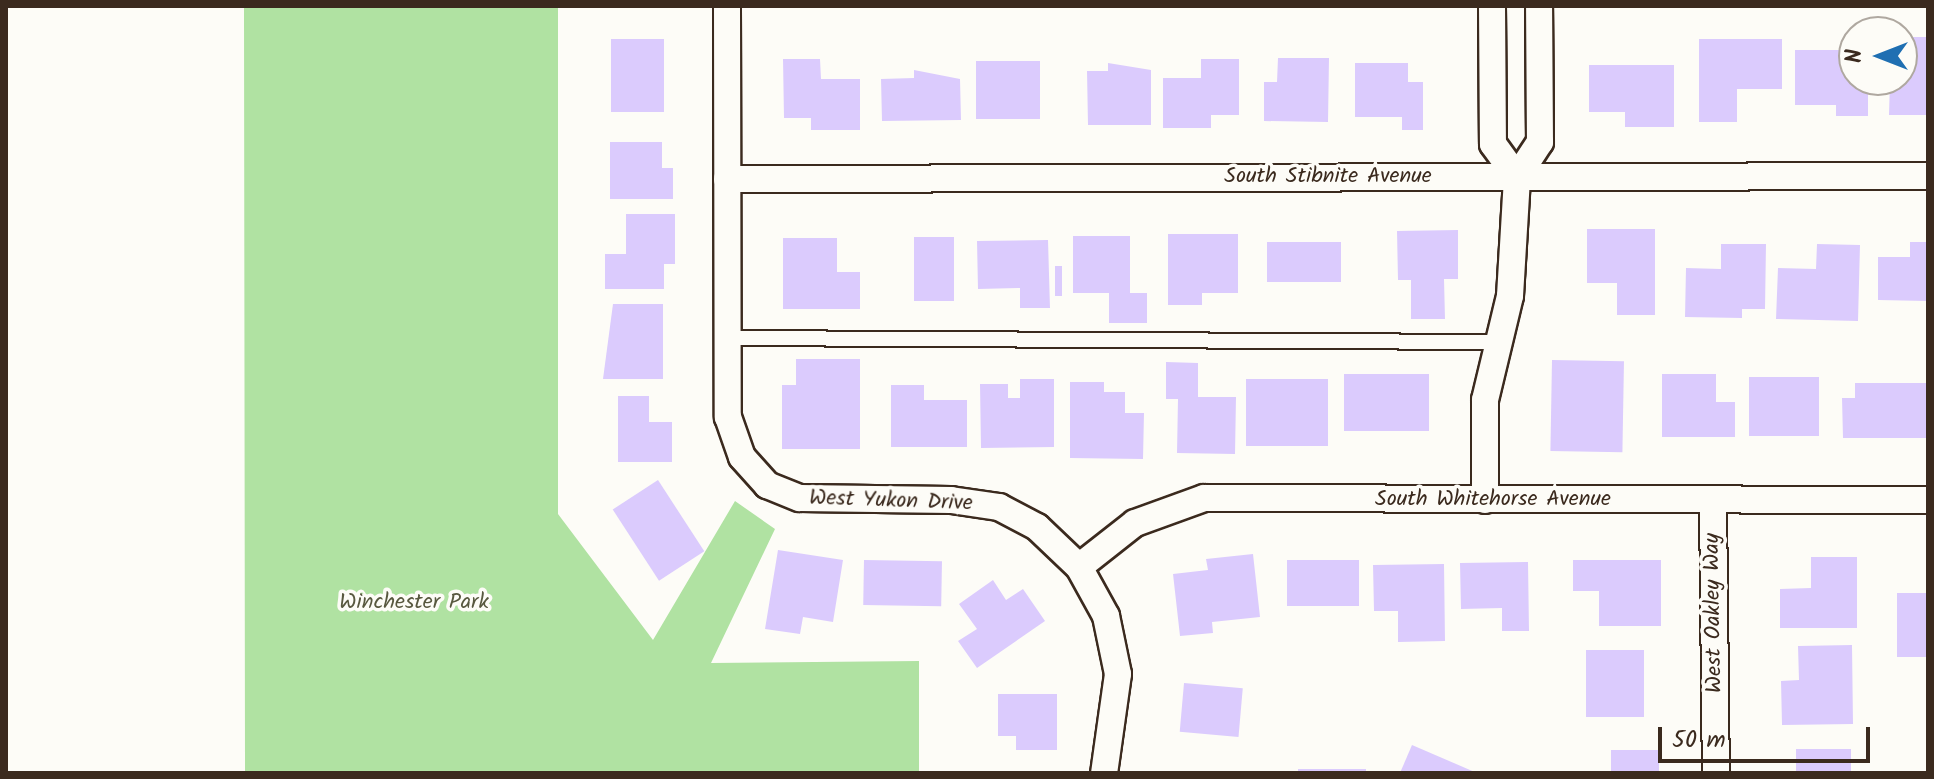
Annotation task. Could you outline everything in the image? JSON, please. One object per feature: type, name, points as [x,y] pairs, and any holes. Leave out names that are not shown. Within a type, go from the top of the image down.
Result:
[{"type":"street","name":"West Yukon Drive","points":[[727,6],[728,417],[742,457],[767,485],[800,498],[999,507],[1037,527],[1079,567],[1106,616],[1118,674],[1104,773]]},
{"type":"street","points":[[1492,6],[1493,144],[1517,177]]},
{"type":"street","points":[[1485,500],[1485,400],[1510,296],[1517,177],[1540,142],[1539,6]]},
{"type":"street","name":"South Stibnite Avenue","points":[[727,179],[1928,176]]},
{"type":"street","name":"South Whitehorse Avenue","points":[[1079,567],[1135,523],[1204,498],[1928,500]]},
{"type":"street","name":"West Oakley Way","points":[[1713,500],[1716,773]]},
{"type":"lane","points":[[728,338],[1499,342]]},
{"type":"green space","name":"Winchester Park","points":[[244,6],[558,6],[558,514],[653,640],[735,501],[775,529],[711,663],[919,661],[919,773],[245,773]]},
{"type":"building","points":[[1918,37],[1928,37],[1928,115],[1889,115],[1890,96],[1918,96]]},
{"type":"building","points":[[611,39],[664,39],[664,112],[611,112]]},
{"type":"building","points":[[1699,39],[1782,39],[1782,89],[1737,89],[1737,122],[1699,122]]},
{"type":"building","points":[[1795,50],[1838,50],[1838,96],[1868,96],[1868,116],[1836,116],[1836,105],[1795,105]]},
{"type":"building","points":[[1278,58],[1329,58],[1328,122],[1264,121],[1264,82],[1277,82]]},
{"type":"building","points":[[783,59],[820,59],[821,79],[860,79],[860,130],[811,130],[811,118],[784,118]]},
{"type":"building","points":[[1201,59],[1239,59],[1239,115],[1211,115],[1211,128],[1163,128],[1163,78],[1201,78]]},
{"type":"building","points":[[976,61],[1040,61],[1040,119],[976,119]]},
{"type":"building","points":[[1108,63],[1151,70],[1151,125],[1088,125],[1087,71],[1108,71]]},
{"type":"building","points":[[1355,63],[1408,63],[1408,82],[1423,82],[1423,130],[1402,130],[1402,117],[1355,117]]},
{"type":"building","points":[[1589,65],[1674,65],[1674,127],[1625,127],[1625,112],[1589,112]]},
{"type":"building","points":[[914,70],[960,79],[961,120],[882,121],[881,79],[914,78]]},
{"type":"building","points":[[610,142],[662,142],[662,168],[673,168],[673,199],[610,199]]},
{"type":"building","points":[[626,214],[675,214],[675,264],[664,264],[664,289],[605,289],[605,254],[626,254]]},
{"type":"building","points":[[1587,229],[1655,229],[1655,315],[1617,315],[1617,283],[1587,283]]},
{"type":"building","points":[[1458,230],[1458,279],[1444,279],[1445,319],[1411,319],[1411,280],[1398,280],[1397,231]]},
{"type":"building","points":[[1168,234],[1238,234],[1238,293],[1202,293],[1202,305],[1168,305]]},
{"type":"building","points":[[1073,236],[1130,236],[1130,293],[1147,293],[1147,323],[1109,323],[1109,293],[1073,293]]},
{"type":"building","points":[[914,237],[954,237],[954,301],[914,301]]},
{"type":"building","points":[[783,238],[837,238],[837,272],[860,272],[860,309],[783,309]]},
{"type":"building","points":[[1048,240],[1050,308],[1020,308],[1020,288],[978,289],[977,241]]},
{"type":"building","points":[[1267,242],[1341,242],[1341,282],[1267,282]]},
{"type":"building","points":[[1910,242],[1928,242],[1928,301],[1878,300],[1878,257],[1910,257]]},
{"type":"building","points":[[1721,244],[1766,244],[1765,309],[1742,309],[1742,318],[1685,317],[1686,268],[1721,269]]},
{"type":"building","points":[[1817,244],[1860,245],[1858,321],[1776,319],[1778,268],[1816,269]]},
{"type":"building","points":[[1055,266],[1062,266],[1062,296],[1055,296]]},
{"type":"building","points":[[613,304],[663,304],[663,379],[603,379]]},
{"type":"building","points":[[796,359],[860,359],[860,449],[782,449],[782,385],[796,385]]},
{"type":"building","points":[[1552,360],[1624,361],[1622,452],[1550,451]]},
{"type":"building","points":[[1166,362],[1198,363],[1198,397],[1236,397],[1235,454],[1177,453],[1178,399],[1166,399]]},
{"type":"building","points":[[1344,374],[1429,374],[1429,431],[1344,431]]},
{"type":"building","points":[[1662,374],[1716,374],[1716,402],[1735,402],[1735,437],[1662,437]]},
{"type":"building","points":[[1749,377],[1819,377],[1819,436],[1749,436]]},
{"type":"building","points":[[1020,379],[1054,379],[1054,447],[981,448],[980,384],[1008,384],[1008,398],[1020,398]]},
{"type":"building","points":[[1246,379],[1328,379],[1328,446],[1246,446]]},
{"type":"building","points":[[1070,382],[1104,382],[1104,392],[1125,392],[1125,413],[1144,413],[1143,459],[1070,458]]},
{"type":"building","points":[[1855,383],[1928,383],[1928,438],[1843,438],[1842,398],[1855,398]]},
{"type":"building","points":[[891,385],[924,385],[924,400],[967,400],[967,447],[891,447]]},
{"type":"building","points":[[618,396],[649,396],[649,422],[672,422],[672,462],[618,462]]},
{"type":"building","points":[[658,480],[704,551],[659,581],[613,509]]},
{"type":"building","points":[[778,550],[843,560],[833,622],[803,617],[800,634],[765,629]]},
{"type":"building","points":[[1253,554],[1260,617],[1212,622],[1213,633],[1180,636],[1173,574],[1208,570],[1206,559]]},
{"type":"building","points":[[1811,557],[1857,557],[1857,628],[1780,628],[1780,589],[1811,588]]},
{"type":"building","points":[[864,560],[942,561],[941,606],[863,605]]},
{"type":"building","points":[[1287,560],[1359,560],[1359,606],[1287,606]]},
{"type":"building","points":[[1573,560],[1661,560],[1661,626],[1599,626],[1599,591],[1573,591]]},
{"type":"building","points":[[1528,562],[1529,631],[1502,631],[1502,608],[1461,609],[1460,563]]},
{"type":"building","points":[[1444,564],[1445,641],[1398,642],[1398,611],[1374,611],[1373,565]]},
{"type":"building","points":[[993,580],[1006,600],[1023,589],[1045,621],[977,668],[958,641],[977,629],[959,604]]},
{"type":"building","points":[[1897,593],[1928,593],[1928,657],[1897,657]]},
{"type":"building","points":[[1852,645],[1853,724],[1782,725],[1781,681],[1799,680],[1798,646]]},
{"type":"building","points":[[1586,650],[1644,650],[1644,717],[1586,717]]},
{"type":"building","points":[[1184,683],[1243,688],[1239,737],[1180,732]]},
{"type":"building","points":[[998,694],[1057,694],[1057,750],[1016,750],[1016,736],[998,736]]},
{"type":"building","points":[[1412,745],[1477,773],[1400,773]]},
{"type":"building","points":[[1796,749],[1851,749],[1851,773],[1796,773]]},
{"type":"building","points":[[1611,750],[1659,750],[1659,773],[1611,773]]},
{"type":"building","points":[[1298,769],[1366,769],[1366,773],[1298,773]]}]
